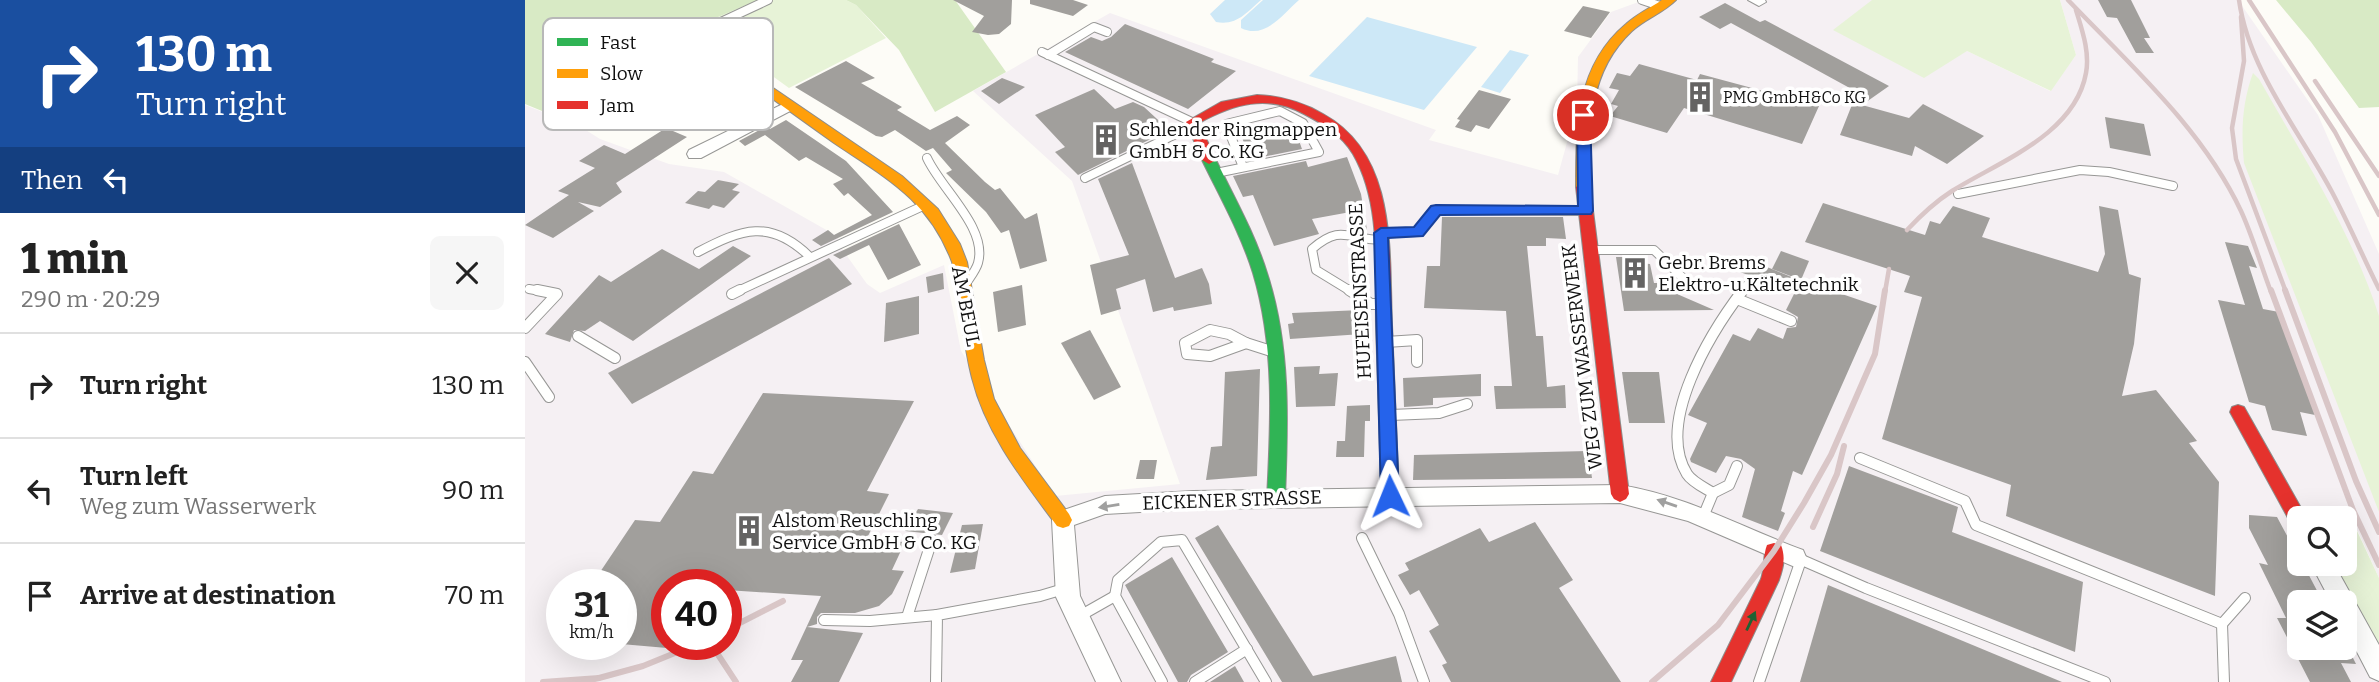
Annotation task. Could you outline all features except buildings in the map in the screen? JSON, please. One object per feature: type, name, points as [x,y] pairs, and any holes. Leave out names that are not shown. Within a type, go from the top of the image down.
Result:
[{"type":"street","name":"WEG ZUM WASSERWERK","points":[[1620,494],[1585,211],[1585,97],[1609,46],[1630,26],[1665,3]]},
{"type":"street","name":"AM BEUL","points":[[773,94],[882,169],[943,224],[955,251],[964,285],[973,347],[986,397],[1007,443],[1063,520]]},
{"type":"street","name":"HUFEISENSTRASSE","points":[[1192,122],[1225,103],[1257,96],[1289,100],[1322,117],[1344,134],[1361,154],[1378,201],[1390,496]]},
{"type":"street","points":[[773,114],[789,106]]},
{"type":"street","points":[[1192,122],[1261,276],[1275,351],[1279,402],[1276,498]]},
{"type":"street","points":[[695,154],[742,130]]},
{"type":"street","points":[[2238,412],[2291,506]]},
{"type":"street","name":"EICKENER STRASSE","points":[[1063,520],[1105,505],[1226,499],[1620,494],[1654,499],[1703,517],[1790,556]]},
{"type":"street","points":[[1063,520],[1067,588],[1077,617],[1109,682]]},
{"type":"street","points":[[1721,682],[1775,565],[1790,556]]},
{"type":"street","points":[[2357,628],[2379,669]]},
{"type":"lane","points":[[729,18],[768,0]]},
{"type":"lane","points":[[1642,0],[1665,3]]},
{"type":"lane","points":[[1084,178],[1182,131],[1192,122],[1045,53],[1094,27],[1107,32]]},
{"type":"lane","points":[[1215,173],[1319,152],[1303,122],[1280,111],[1226,124],[1243,167]]},
{"type":"lane","points":[[926,158],[934,174],[968,217],[977,237],[979,262],[964,285]]},
{"type":"lane","points":[[1958,194],[2080,170],[2109,172],[2173,186]]},
{"type":"lane","points":[[732,294],[925,205]]},
{"type":"lane","points":[[1384,304],[1371,304],[1316,270],[1312,249],[1326,236],[1344,231],[1373,241],[1381,237],[1417,232],[1436,210],[1585,211]]},
{"type":"lane","points":[[698,252],[739,232],[755,228],[773,231],[810,257]]},
{"type":"lane","points":[[1590,250],[1654,250],[1682,278]]},
{"type":"lane","points":[[1713,493],[1688,476],[1678,453],[1680,403],[1722,318],[1748,284]]},
{"type":"lane","points":[[525,328],[557,294],[529,289]]},
{"type":"lane","points":[[1737,299],[1791,321]]},
{"type":"lane","points":[[1247,344],[1199,357],[1187,354],[1185,343],[1196,334],[1224,330],[1247,344],[1268,352],[1275,351]]},
{"type":"lane","points":[[578,336],[615,358]]},
{"type":"lane","points":[[1385,342],[1417,340],[1417,362]]},
{"type":"lane","points":[[525,362],[549,397]]},
{"type":"lane","points":[[1387,415],[1439,414],[1467,404]]},
{"type":"lane","points":[[1860,458],[1965,501],[1976,525],[2222,624]]},
{"type":"lane","points":[[1703,517],[1713,493],[1729,485],[1737,467]]},
{"type":"lane","points":[[1362,538],[1399,614],[1424,682]]},
{"type":"lane","points":[[907,617],[932,540]]},
{"type":"lane","points":[[1162,682],[1115,596],[1118,580],[1161,542],[1182,540],[1266,682]]},
{"type":"lane","points":[[1759,682],[1790,556],[1866,589],[2105,682]]},
{"type":"lane","points":[[824,620],[870,621],[937,615],[1040,596],[1067,588]]},
{"type":"lane","points":[[1077,617],[1115,596]]},
{"type":"lane","points":[[2224,682],[2222,624],[2245,598]]},
{"type":"lane","points":[[936,682],[937,615]]},
{"type":"lane","points":[[1195,682],[1247,649]]},
{"type":"shaded area","points":[[1644,0],[1872,0],[1967,51],[2050,91],[2076,55],[2060,0],[2238,0],[2318,115],[2379,254],[2379,578],[2357,531],[2357,506],[2287,506],[2287,576],[2340,576],[2348,590],[2287,590],[2287,660],[2357,660],[2357,608],[2379,650],[2379,682],[525,682],[525,105],[543,112],[543,130],[586,130],[600,139],[669,164],[724,172],[837,236],[842,249],[867,284],[880,293],[944,265],[961,351],[1055,496],[1180,484],[1072,181],[973,91],[1110,13],[1436,130],[1429,140],[1558,175],[1577,106],[1578,57],[1611,12]]},
{"type":"green space","points":[[525,0],[758,0],[716,18],[543,18],[543,111],[525,104]]},
{"type":"green space","points":[[758,0],[846,0],[856,5],[886,38],[789,88],[773,76],[773,18],[716,18]]},
{"type":"green space","points":[[846,0],[955,0],[1006,72],[935,112],[899,50],[856,5]]},
{"type":"green space","points":[[1872,0],[2060,0],[2076,55],[2051,91],[1967,51],[1924,78],[1833,30]]},
{"type":"green space","points":[[2276,0],[2379,0],[2379,107],[2359,108],[2311,42]]},
{"type":"green space","points":[[2253,73],[2259,79],[2341,224],[2379,316],[2379,512],[2244,163],[2243,117]]},
{"type":"green space","points":[[2357,531],[2379,578],[2379,650],[2357,608],[2357,590],[2348,590],[2340,576],[2357,576]]},
{"type":"water","points":[[1225,0],[1261,0],[1236,20],[1216,22],[1210,14]]},
{"type":"water","points":[[1263,0],[1299,0],[1266,28],[1250,31],[1241,28],[1241,20]]},
{"type":"water","points":[[1367,17],[1477,47],[1424,110],[1309,76]]},
{"type":"water","points":[[1510,50],[1529,55],[1500,93],[1481,87]]},
{"type":"railway","points":[[2068,0],[2140,73],[2206,152],[2241,211],[2271,292]]},
{"type":"railway","points":[[2239,0],[2253,51],[2264,76],[2332,192],[2379,289]]},
{"type":"railway","points":[[2249,0],[2335,132],[2379,215]]},
{"type":"railway","points":[[1907,230],[1946,195],[2032,144],[2067,114],[2079,95],[2087,65],[2085,41],[2076,10]]},
{"type":"railway","points":[[2241,17],[2244,61],[2232,128],[2236,159],[2286,292]]},
{"type":"railway","points":[[2315,81],[2379,176]]},
{"type":"railway","points":[[1885,292],[1889,269]]},
{"type":"railway","points":[[1652,682],[1718,625],[1774,551],[1804,503],[1831,455],[1875,354],[1885,290]]},
{"type":"railway","points":[[2271,290],[2353,510],[2379,565]]},
{"type":"railway","points":[[2285,290],[2356,481],[2379,532]]},
{"type":"railway","points":[[1813,527],[1837,474],[1844,446]]},
{"type":"railway","points":[[742,622],[783,601]]},
{"type":"railway","points":[[599,678],[658,660]]},
{"type":"railway","points":[[722,660],[736,682]]},
{"type":"railway","points":[[543,682],[599,678]]},
{"type":"railway","points":[[582,682],[599,678]]},
{"type":"traffic: fast","points":[[1209,160],[1249,244],[1260,273],[1273,328],[1278,385],[1276,498]]},
{"type":"traffic: slow","points":[[1583,187],[1584,121],[1592,81],[1600,62],[1612,44],[1629,27],[1670,0]]},
{"type":"traffic: slow","points":[[773,93],[910,189],[943,226],[959,262],[964,281],[976,360],[986,399],[1014,453],[1063,520]]},
{"type":"traffic: jam","points":[[1209,160],[1192,122],[1226,105],[1257,98],[1289,103],[1323,119],[1345,135],[1361,156],[1372,184],[1381,234],[1390,496]]},
{"type":"traffic: jam","points":[[1583,187],[1620,494]]},
{"type":"traffic: jam","points":[[2238,412],[2291,506]]},
{"type":"traffic: jam","points":[[1721,682],[1770,580],[1775,565],[1774,551]]},
{"type":"place","name":"PMG GmbH&Co KG","points":[[1700,97]]},
{"type":"place","name":"Schlender Ringmappen GmbH & Co. KG","points":[[1106,140]]},
{"type":"place","name":"Gebr. Brems Elektro-u.Kältetechnik","points":[[1635,273]]},
{"type":"place","name":"Alstom Reuschling Service GmbH & Co. KG","points":[[749,531]]},
{"type":"route","points":[[1390,496],[1381,233],[1417,232],[1436,210],[1585,211],[1583,115]]}]
